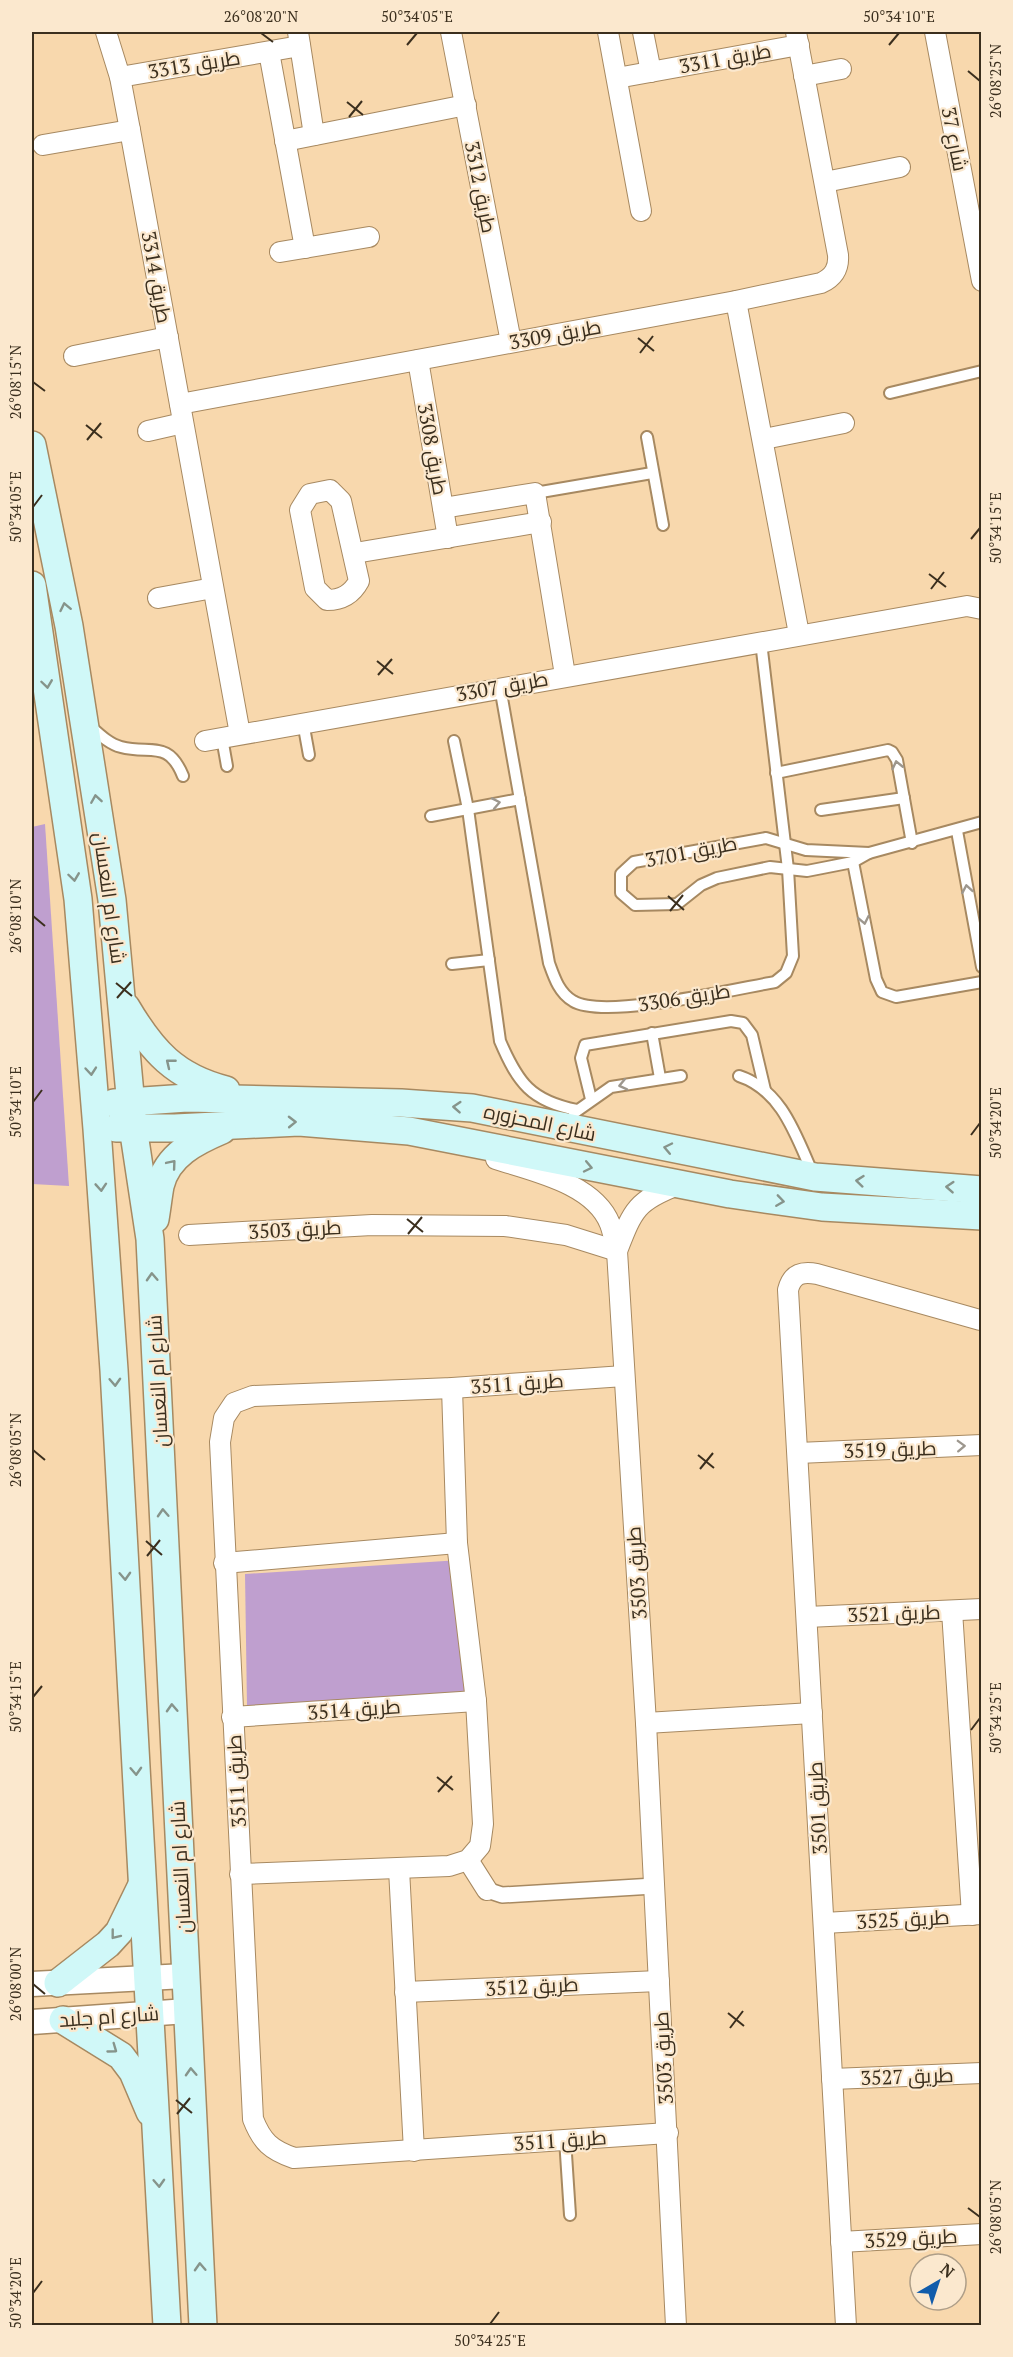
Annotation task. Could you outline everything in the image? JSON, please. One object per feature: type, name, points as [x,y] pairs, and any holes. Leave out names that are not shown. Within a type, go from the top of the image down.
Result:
[{"type":"main road","name":"شارع ام النعسان","points":[[32,445],[69,626],[112,900],[132,1115],[150,1239],[203,2325]]},
{"type":"main road","name":"شارع ام النعسان","points":[[32,585],[78,899],[96,1117],[114,1370],[167,2325]]},
{"type":"main road","points":[[123,1003],[148,1041],[166,1062],[192,1080],[262,1100]]},
{"type":"main road","name":"شارع المحزوره","points":[[132,1115],[187,1098],[472,1107],[569,1117],[815,1177],[981,1190]]},
{"type":"main road","name":"شارع المحزوره","points":[[96,1117],[132,1115],[234,1125],[299,1122],[453,1138],[678,1185],[822,1207],[981,1216]]},
{"type":"main road","points":[[150,1239],[160,1186],[170,1164],[195,1141],[234,1125]]},
{"type":"main road","points":[[924,1213],[949,1228],[981,1235]]},
{"type":"main road","points":[[58,1983],[108,1944],[118,1932],[142,1883]]},
{"type":"main road","points":[[63,2020],[121,2056],[133,2072],[156,2124]]},
{"type":"street","name":"طريق 3314","points":[[106,32],[120,77],[213,588],[222,737]]},
{"type":"street","name":"طريق 3312","points":[[451,32],[511,342]]},
{"type":"street","points":[[608,32],[641,211]]},
{"type":"street","name":"طريق 3311","points":[[643,32],[651,72]]},
{"type":"street","name":"شارع 37","points":[[935,32],[973,182],[981,281]]},
{"type":"street","name":"طريق 3311","points":[[617,78],[797,38]]},
{"type":"street","name":"طريق 3309","points":[[180,404],[736,301],[821,283],[830,279],[836,271],[838,255],[797,38]]},
{"type":"street","name":"طريق 3313","points":[[120,77],[269,52],[299,39],[314,135]]},
{"type":"street","points":[[269,52],[305,248]]},
{"type":"street","points":[[804,76],[841,69]]},
{"type":"street","points":[[285,141],[466,105]]},
{"type":"street","points":[[43,146],[130,130]]},
{"type":"street","points":[[825,182],[900,167]]},
{"type":"street","points":[[280,252],[369,237]]},
{"type":"street","points":[[736,301],[800,634]]},
{"type":"street","points":[[74,356],[168,337]]},
{"type":"street","name":"طريق 3308","points":[[418,360],[448,538]]},
{"type":"street","points":[[148,431],[183,423]]},
{"type":"street","points":[[764,439],[844,423]]},
{"type":"street","points":[[330,490],[337,495],[341,501],[355,554],[359,580],[355,590],[336,600],[327,600],[320,596],[315,588],[300,510],[310,494],[330,490]]},
{"type":"street","points":[[443,508],[535,493],[542,522],[565,675]]},
{"type":"street","points":[[355,554],[542,522]]},
{"type":"street","points":[[158,598],[213,588]]},
{"type":"street","name":"طريق 3307","points":[[222,737],[500,686],[977,604]]},
{"type":"street","points":[[453,1138],[481,1154],[558,1179],[580,1191],[595,1204],[609,1222],[617,1251]]},
{"type":"street","points":[[617,1251],[630,1218],[642,1203],[652,1195],[678,1185]]},
{"type":"street","points":[[566,1234],[581,1234],[593,1227],[597,1215],[595,1204]]},
{"type":"street","name":"طريق 3503","points":[[189,1235],[441,1224],[505,1226],[566,1234],[617,1251],[646,1723],[676,2325]]},
{"type":"street","name":"طريق 3501","points":[[846,2325],[788,1290],[793,1278],[807,1272],[980,1320]]},
{"type":"street","name":"طريق 3511","points":[[624,1376],[452,1388],[253,1396],[234,1403],[224,1418],[220,1442],[224,1563],[253,2119],[260,2137],[273,2151],[294,2158],[668,2133]]},
{"type":"street","points":[[240,1874],[449,1866],[468,1860],[480,1846],[483,1824],[476,1701],[458,1543],[452,1388]]},
{"type":"street","name":"طريق 3519","points":[[798,1453],[981,1445]]},
{"type":"street","points":[[224,1563],[458,1543]]},
{"type":"street","name":"طريق 3521","points":[[807,1617],[981,1609]]},
{"type":"street","points":[[952,1611],[977,1915]]},
{"type":"street","name":"طريق 3514","points":[[232,1717],[476,1701]]},
{"type":"street","points":[[646,1723],[812,1713]]},
{"type":"street","points":[[468,1860],[487,1890],[502,1895],[654,1886]]},
{"type":"street","points":[[399,1869],[414,2151]]},
{"type":"street","name":"طريق 3525","points":[[824,1923],[977,1915]]},
{"type":"street","name":"شارع ام جليد","points":[[32,1984],[185,1976]]},
{"type":"street","name":"طريق 3512","points":[[405,1992],[659,1981]]},
{"type":"street","name":"شارع ام جليد","points":[[32,2022],[187,2011]]},
{"type":"street","name":"طريق 3527","points":[[832,2079],[981,2073]]},
{"type":"street","name":"طريق 3529","points":[[841,2242],[981,2234]]},
{"type":"lane","points":[[890,393],[981,372]]},
{"type":"lane","points":[[647,437],[663,525]]},
{"type":"lane","points":[[535,493],[652,473]]},
{"type":"lane","name":"طريق 3306","points":[[500,686],[549,963],[558,986],[573,1002],[596,1008],[622,1007],[775,982],[786,973],[793,956],[788,869],[761,642]]},
{"type":"lane","points":[[84,721],[112,744],[163,751],[172,757],[183,776]]},
{"type":"lane","points":[[303,722],[309,755]]},
{"type":"lane","points":[[222,737],[227,766]]},
{"type":"lane","points":[[454,741],[468,809],[500,1041],[512,1068],[529,1091],[569,1117],[611,1087],[681,1076]]},
{"type":"lane","points":[[776,773],[888,750],[896,755],[912,843]]},
{"type":"lane","points":[[821,810],[904,798]]},
{"type":"lane","points":[[431,816],[520,799]]},
{"type":"lane","name":"طريق 3701","points":[[869,854],[817,852],[784,843],[757,839],[634,862],[621,874],[619,884],[627,901],[635,905],[677,904],[701,885],[717,878],[770,867],[807,871],[853,862],[869,854],[957,831],[981,822]]},
{"type":"lane","points":[[957,831],[981,967]]},
{"type":"lane","points":[[853,862],[878,986],[889,996],[903,996],[981,982]]},
{"type":"lane","points":[[452,964],[489,960]]},
{"type":"lane","points":[[591,1100],[581,1058],[585,1045],[731,1021],[743,1023],[752,1035],[765,1090]]},
{"type":"lane","points":[[652,1033],[660,1078]]},
{"type":"lane","points":[[739,1076],[765,1090],[789,1119],[815,1177]]},
{"type":"lane","points":[[565,2139],[570,2215]]},
{"type":"shaded area","points":[[45,824],[69,1186],[32,1184],[32,827]]},
{"type":"shaded area","points":[[460,1560],[469,1692],[247,1707],[245,1574]]}]
